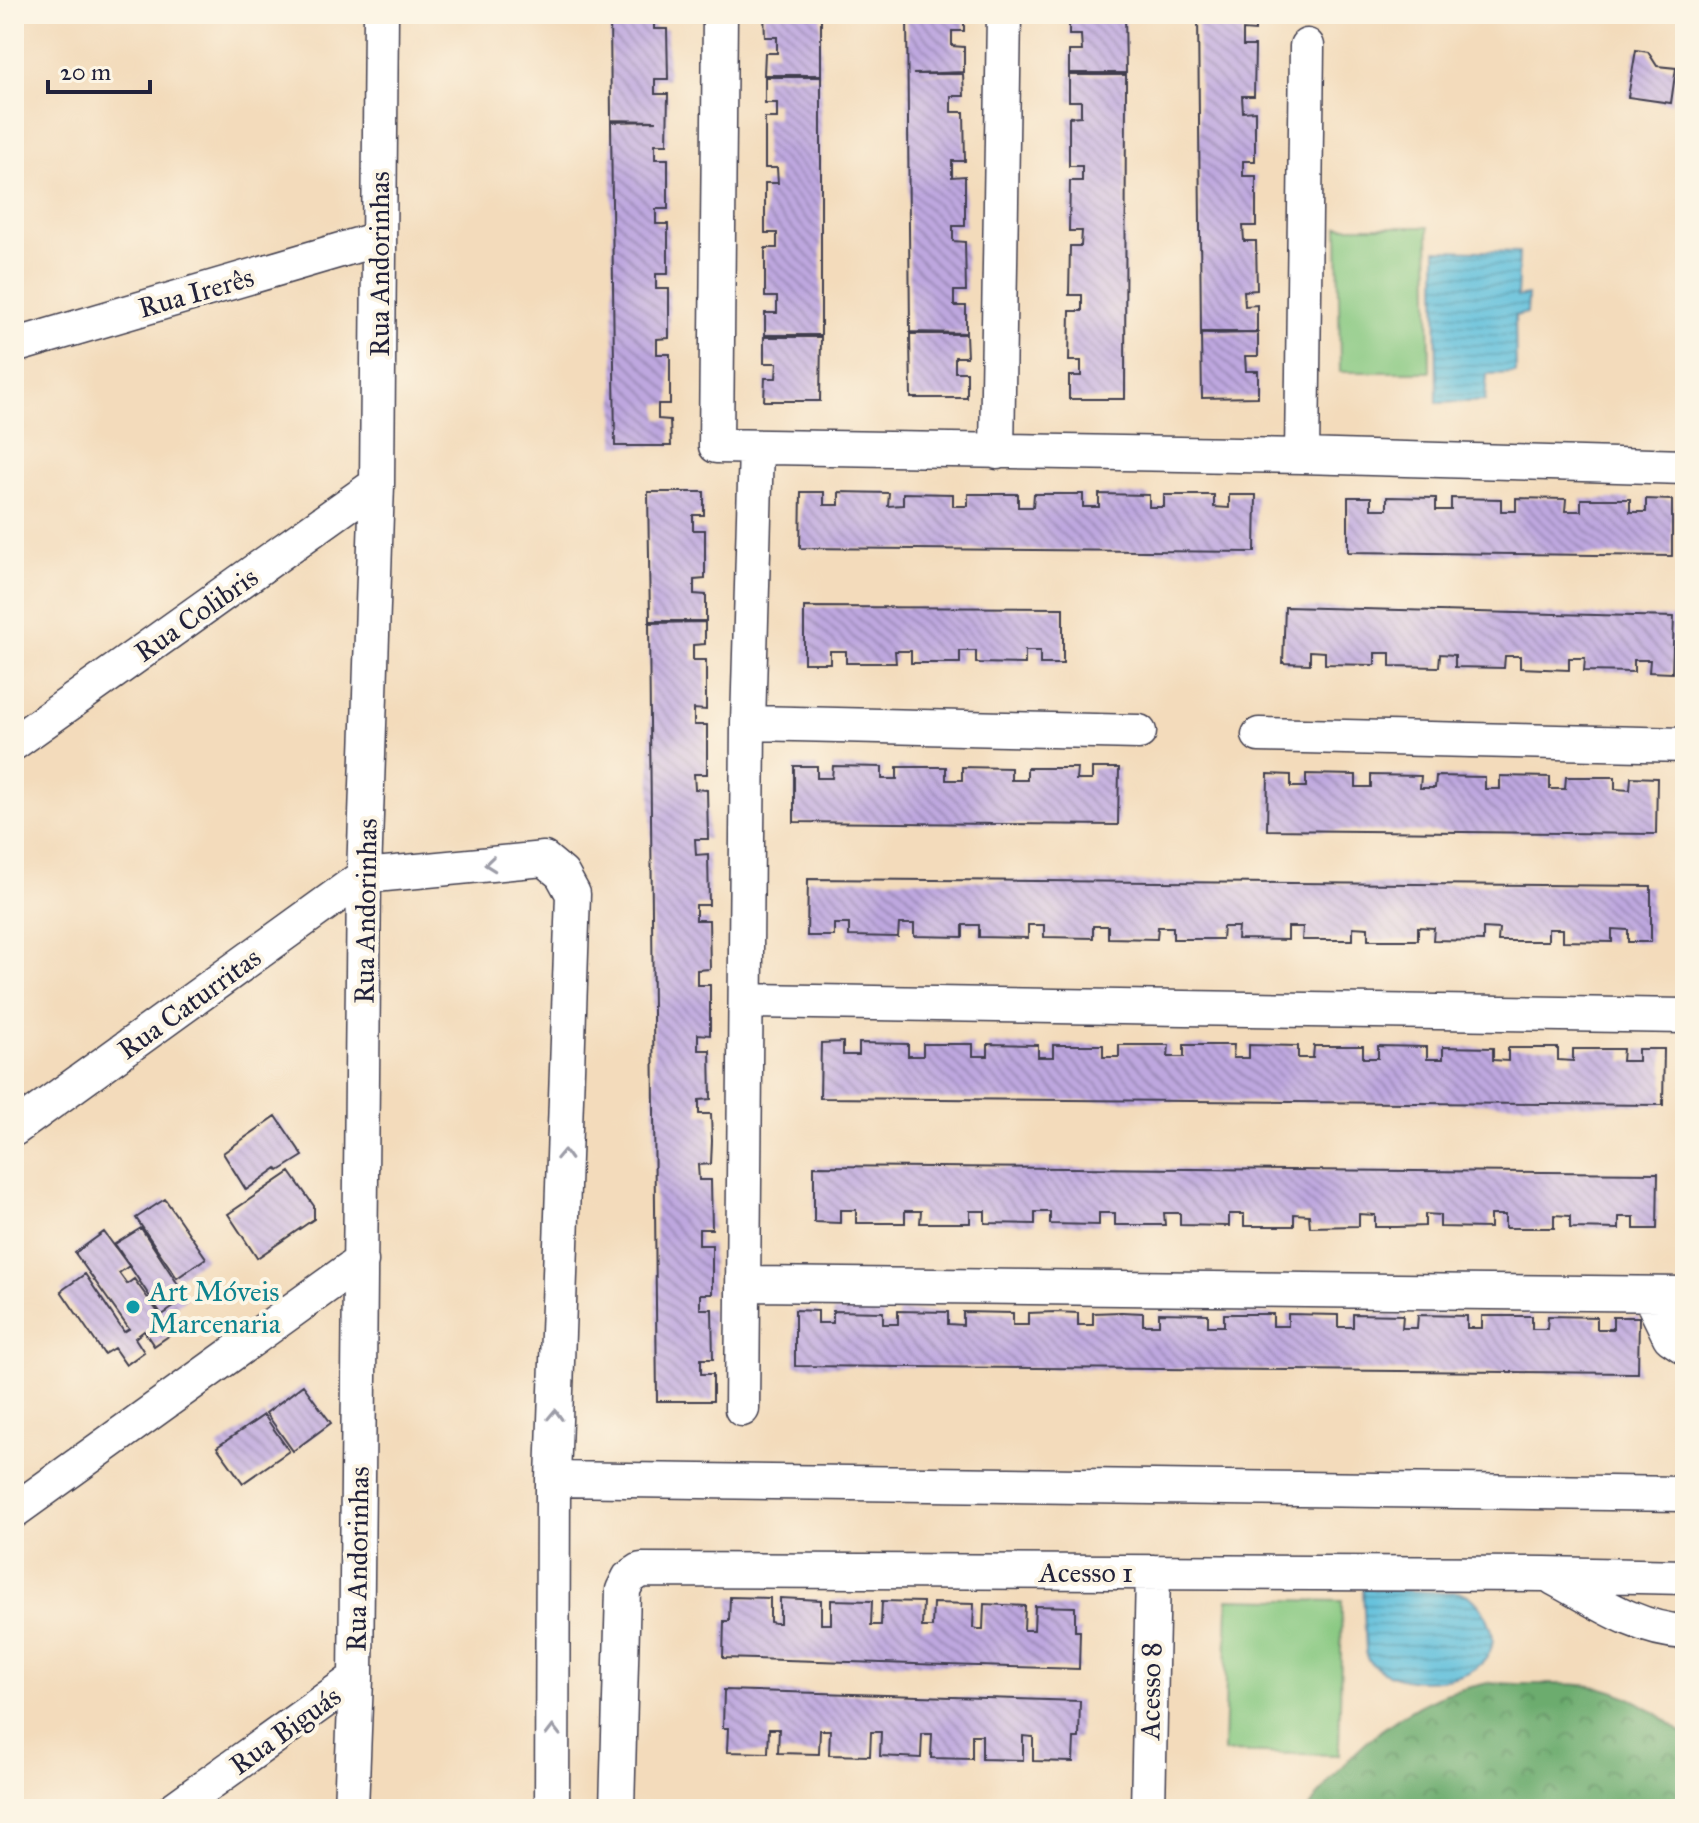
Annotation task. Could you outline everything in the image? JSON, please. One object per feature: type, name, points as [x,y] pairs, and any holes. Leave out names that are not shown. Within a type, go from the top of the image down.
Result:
[{"type":"street","name":"Rua Andorinhas","points":[[351,1809],[356,1678],[364,876],[377,484],[381,14]]},
{"type":"street","points":[[720,14],[716,446],[1302,456],[1685,467]]},
{"type":"street","points":[[997,452],[1004,14]]},
{"type":"street","points":[[1302,456],[1307,46]]},
{"type":"street","name":"Rua Irerês","points":[[14,346],[378,239]]},
{"type":"street","points":[[742,1409],[748,723],[756,448]]},
{"type":"street","name":"Rua Colibris","points":[[14,743],[377,484]]},
{"type":"street","points":[[748,723],[1139,732]]},
{"type":"street","points":[[1259,735],[1685,745]]},
{"type":"street","points":[[364,876],[544,859],[562,874],[573,894],[553,1479],[552,1809]]},
{"type":"street","name":"Rua Caturritas","points":[[14,1129],[364,876]]},
{"type":"street","points":[[746,1001],[1685,1016]]},
{"type":"street","points":[[14,1511],[361,1261]]},
{"type":"street","points":[[743,1284],[1685,1294]]},
{"type":"street","points":[[1650,1296],[1680,1332]]},
{"type":"street","points":[[553,1479],[1685,1494]]},
{"type":"street","name":"Acesso 1","points":[[617,1809],[623,1590],[629,1578],[641,1570],[1545,1574],[1675,1577],[1674,1631],[1634,1621],[1545,1574]]},
{"type":"street","name":"Acesso 8","points":[[1148,1809],[1153,1572]]},
{"type":"street","name":"Rua Biguás","points":[[174,1809],[356,1678]]},
{"type":"green space","points":[[1338,227],[1428,227],[1430,372],[1340,372]]},
{"type":"green space","points":[[1228,1599],[1342,1601],[1339,1755],[1224,1752]]},
{"type":"green space","points":[[1491,1682],[1592,1686],[1618,1693],[1653,1711],[1685,1736],[1685,1809],[1309,1809],[1349,1759],[1399,1717],[1437,1697]]},
{"type":"water","points":[[1436,250],[1519,252],[1517,297],[1528,295],[1527,313],[1515,316],[1516,373],[1487,374],[1485,401],[1437,403]]},
{"type":"water","points":[[1363,1589],[1457,1592],[1467,1595],[1478,1604],[1488,1620],[1492,1644],[1484,1661],[1466,1673],[1442,1680],[1393,1676],[1375,1666],[1366,1652]]},
{"type":"building","points":[[610,14],[654,14],[654,29],[667,29],[668,79],[655,79],[655,94],[668,94],[667,144],[655,144],[655,159],[668,159],[668,209],[656,209],[656,224],[668,224],[668,274],[656,274],[656,289],[669,289],[669,338],[657,339],[657,354],[670,354],[670,404],[658,404],[658,419],[670,420],[671,446],[615,446],[611,122],[657,121],[611,120]]},
{"type":"building","points":[[764,14],[821,14],[821,75],[764,75],[765,53],[777,53],[777,37],[765,37]]},
{"type":"building","points":[[907,14],[964,14],[964,31],[952,31],[952,46],[964,47],[964,72],[913,74],[963,74],[964,96],[951,96],[951,112],[964,112],[965,161],[952,161],[952,177],[965,176],[965,226],[953,226],[953,241],[965,242],[966,291],[954,291],[954,306],[966,306],[966,333],[910,332]]},
{"type":"building","points":[[1069,14],[1125,14],[1126,73],[1069,73],[1069,51],[1082,51],[1081,35],[1069,35]]},
{"type":"building","points":[[1198,14],[1255,14],[1255,31],[1243,30],[1243,46],[1255,46],[1254,96],[1242,96],[1243,112],[1255,111],[1255,161],[1243,161],[1243,176],[1256,176],[1256,226],[1243,226],[1244,241],[1256,241],[1257,290],[1244,291],[1245,306],[1257,305],[1257,332],[1201,332]]},
{"type":"building","points":[[1636,50],[1648,52],[1657,66],[1676,68],[1671,103],[1628,97]]},
{"type":"building","points":[[1069,75],[1126,75],[1125,399],[1069,399],[1069,376],[1081,376],[1081,361],[1069,361],[1070,311],[1082,311],[1082,295],[1069,295],[1070,246],[1081,246],[1082,231],[1069,231],[1070,181],[1082,181],[1082,166],[1069,166],[1069,117],[1081,116],[1081,101],[1069,101]]},
{"type":"building","points":[[765,77],[821,77],[821,335],[765,335],[765,313],[777,313],[777,297],[765,297],[765,248],[777,248],[777,233],[765,233],[765,183],[778,183],[777,168],[765,168],[765,118],[777,118],[777,103],[765,103]]},
{"type":"building","points":[[1258,333],[1258,356],[1245,356],[1246,371],[1258,371],[1258,397],[1202,398],[1201,334]]},
{"type":"building","points":[[910,334],[966,334],[967,357],[955,357],[955,372],[967,372],[967,398],[911,398]]},
{"type":"building","points":[[764,337],[821,337],[820,401],[764,401],[765,378],[776,378],[777,363],[764,363]]},
{"type":"building","points":[[648,492],[704,492],[704,515],[693,515],[693,530],[705,530],[705,579],[694,580],[694,594],[706,595],[706,621],[650,621]]},
{"type":"building","points":[[801,492],[824,492],[824,505],[839,505],[839,492],[889,493],[888,506],[903,505],[903,493],[953,494],[953,506],[968,506],[968,494],[1018,494],[1018,507],[1033,507],[1034,494],[1083,494],[1083,507],[1099,507],[1099,494],[1149,495],[1149,507],[1164,507],[1164,495],[1214,495],[1214,507],[1229,508],[1229,495],[1256,495],[1255,552],[800,548]]},
{"type":"building","points":[[1348,497],[1371,497],[1371,509],[1387,509],[1387,497],[1436,498],[1436,510],[1451,510],[1451,498],[1501,499],[1501,511],[1516,511],[1516,498],[1566,499],[1565,511],[1581,511],[1581,499],[1630,499],[1630,512],[1646,512],[1646,499],[1672,500],[1672,556],[1348,552]]},
{"type":"building","points":[[804,607],[1063,608],[1063,664],[1040,664],[1040,651],[1025,651],[1025,664],[976,663],[976,651],[960,651],[960,663],[911,663],[911,651],[895,651],[896,663],[846,663],[846,651],[830,651],[830,663],[804,663]]},
{"type":"building","points":[[1285,607],[1674,617],[1672,673],[1649,672],[1650,660],[1634,660],[1634,672],[1584,671],[1585,658],[1569,658],[1569,670],[1520,668],[1520,656],[1505,656],[1504,668],[1455,667],[1455,655],[1440,654],[1439,667],[1390,666],[1390,653],[1375,653],[1375,665],[1325,664],[1325,652],[1310,651],[1310,664],[1283,663]]},
{"type":"building","points":[[705,622],[705,644],[693,645],[693,660],[706,660],[706,710],[694,709],[694,725],[707,725],[707,774],[694,774],[695,789],[707,790],[708,839],[695,839],[696,855],[708,854],[709,905],[696,905],[696,920],[709,920],[710,969],[697,970],[697,985],[710,985],[710,1035],[698,1034],[698,1050],[710,1050],[711,1099],[699,1100],[699,1114],[711,1114],[712,1141],[711,1164],[698,1165],[699,1180],[711,1180],[712,1229],[699,1229],[699,1245],[712,1245],[712,1294],[700,1294],[700,1309],[712,1309],[713,1359],[701,1359],[701,1374],[713,1374],[713,1401],[657,1401],[649,623]]},
{"type":"building","points":[[794,766],[817,766],[817,778],[832,778],[833,766],[882,767],[882,779],[897,779],[897,767],[946,767],[946,780],[962,780],[962,767],[1011,768],[1011,780],[1027,780],[1027,768],[1077,768],[1076,780],[1092,780],[1092,768],[1119,768],[1118,825],[794,822]]},
{"type":"building","points":[[1268,774],[1291,775],[1291,787],[1306,787],[1306,774],[1356,775],[1356,787],[1371,787],[1371,775],[1421,776],[1420,788],[1435,788],[1436,776],[1485,777],[1485,789],[1500,789],[1500,776],[1550,777],[1550,789],[1565,789],[1566,777],[1615,777],[1615,789],[1630,790],[1631,777],[1657,778],[1656,834],[1267,830]]},
{"type":"building","points":[[808,879],[1651,886],[1651,942],[1628,942],[1628,930],[1612,929],[1612,942],[1563,941],[1563,929],[1548,929],[1548,941],[1498,941],[1499,929],[1483,928],[1483,941],[1433,940],[1434,928],[1418,927],[1418,940],[1368,940],[1368,928],[1353,927],[1353,940],[1302,940],[1303,927],[1288,927],[1288,940],[1237,939],[1238,927],[1223,927],[1222,939],[1173,939],[1173,927],[1158,927],[1157,939],[1108,938],[1108,926],[1093,926],[1093,938],[1044,937],[1044,925],[1028,925],[1028,938],[979,937],[979,925],[963,925],[963,937],[914,936],[914,924],[899,924],[898,937],[849,936],[849,924],[834,924],[834,936],[807,936]]},
{"type":"building","points":[[843,1042],[843,1055],[859,1055],[859,1043],[908,1044],[908,1056],[923,1056],[923,1044],[973,1044],[973,1056],[988,1056],[988,1044],[1038,1045],[1038,1057],[1053,1057],[1053,1045],[1103,1045],[1103,1057],[1119,1057],[1119,1045],[1169,1045],[1168,1057],[1184,1057],[1184,1045],[1234,1045],[1233,1058],[1249,1058],[1249,1045],[1298,1046],[1298,1058],[1313,1058],[1314,1046],[1363,1046],[1363,1058],[1378,1058],[1378,1046],[1427,1047],[1427,1059],[1443,1059],[1443,1047],[1493,1048],[1493,1060],[1508,1061],[1508,1048],[1558,1048],[1558,1060],[1573,1061],[1573,1049],[1623,1049],[1622,1061],[1638,1061],[1638,1049],[1664,1049],[1663,1105],[820,1098],[821,1043]]},
{"type":"building","points":[[276,1116],[303,1156],[279,1171],[277,1168],[246,1190],[223,1153]]},
{"type":"building","points":[[814,1166],[1658,1173],[1657,1229],[1634,1229],[1634,1217],[1619,1217],[1619,1229],[1570,1228],[1570,1216],[1554,1215],[1554,1228],[1505,1228],[1505,1215],[1490,1215],[1490,1228],[1440,1227],[1440,1215],[1425,1214],[1425,1226],[1397,1227],[1375,1227],[1375,1215],[1359,1214],[1359,1226],[1310,1227],[1309,1215],[1294,1214],[1294,1226],[1244,1226],[1244,1214],[1229,1214],[1229,1226],[1180,1225],[1180,1213],[1164,1213],[1165,1225],[1115,1225],[1115,1213],[1099,1213],[1099,1225],[1050,1224],[1050,1212],[1035,1212],[1035,1224],[985,1223],[985,1211],[970,1211],[970,1223],[920,1223],[921,1211],[905,1211],[905,1223],[856,1223],[856,1210],[840,1210],[840,1223],[814,1222]]},
{"type":"building","points":[[290,1172],[314,1206],[314,1219],[257,1258],[228,1214]]},
{"type":"building","points":[[165,1199],[206,1258],[177,1278],[136,1218]]},
{"type":"building","points":[[141,1228],[187,1298],[162,1315],[115,1244]]},
{"type":"building","points":[[104,1232],[129,1266],[119,1273],[127,1284],[134,1279],[173,1333],[154,1346],[144,1331],[135,1338],[144,1352],[126,1365],[114,1348],[104,1354],[61,1291],[85,1274],[124,1332],[129,1329],[75,1253]]},
{"type":"building","points":[[795,1310],[818,1311],[818,1323],[833,1323],[833,1311],[883,1312],[883,1324],[898,1324],[898,1311],[948,1312],[948,1324],[963,1325],[963,1312],[1013,1313],[1013,1325],[1028,1325],[1028,1313],[1055,1312],[1078,1313],[1078,1325],[1093,1325],[1093,1313],[1121,1312],[1143,1313],[1143,1325],[1159,1325],[1159,1313],[1208,1314],[1208,1326],[1224,1326],[1224,1314],[1273,1314],[1273,1326],[1288,1326],[1288,1314],[1338,1315],[1338,1327],[1353,1327],[1353,1314],[1403,1315],[1402,1328],[1417,1328],[1418,1315],[1467,1316],[1467,1328],[1482,1328],[1482,1316],[1532,1316],[1532,1329],[1547,1329],[1548,1316],[1597,1317],[1597,1329],[1613,1329],[1613,1317],[1639,1317],[1638,1373],[795,1366]]},
{"type":"building","points":[[303,1385],[331,1423],[293,1451],[266,1413]]},
{"type":"building","points":[[264,1415],[289,1451],[243,1483],[217,1447]]},
{"type":"building","points":[[730,1597],[770,1598],[770,1622],[775,1623],[780,1623],[780,1598],[821,1600],[821,1624],[831,1624],[831,1600],[872,1601],[871,1625],[881,1625],[882,1601],[923,1602],[922,1627],[932,1627],[933,1603],[974,1604],[973,1628],[978,1629],[983,1629],[984,1604],[1025,1606],[1024,1630],[1034,1630],[1035,1606],[1075,1607],[1075,1631],[1080,1631],[1079,1669],[723,1658],[724,1621],[729,1621]]},
{"type":"building","points":[[724,1690],[1080,1701],[1079,1738],[1074,1738],[1073,1762],[1033,1761],[1033,1737],[1023,1736],[1023,1760],[982,1759],[982,1735],[972,1735],[972,1759],[931,1758],[932,1734],[922,1734],[921,1758],[880,1756],[881,1732],[871,1732],[870,1756],[829,1755],[830,1730],[820,1730],[819,1754],[778,1753],[779,1729],[769,1729],[768,1753],[727,1752],[728,1728],[723,1728]]},
{"type":"place","name":"Art Móveis Marcenaria","points":[[133,1307]]}]
